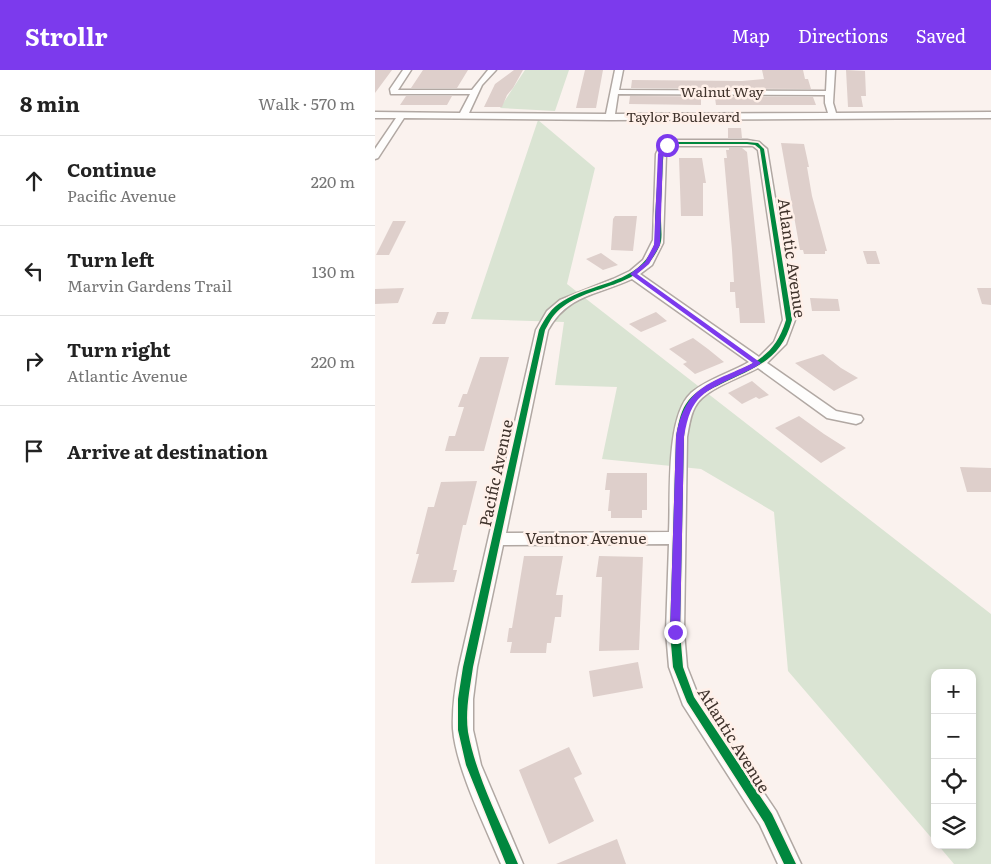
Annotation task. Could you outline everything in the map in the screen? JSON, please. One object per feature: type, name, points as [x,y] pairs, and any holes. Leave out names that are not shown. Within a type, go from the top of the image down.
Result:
[{"type":"street","points":[[407,70],[394,89],[394,92],[475,92]]},
{"type":"street","points":[[463,116],[479,84],[492,70]]},
{"type":"street","points":[[611,117],[619,70]]},
{"type":"street","points":[[831,70],[829,103],[833,116]]},
{"type":"street","name":"Walnut Way","points":[[615,92],[830,93]]},
{"type":"street","name":"Taylor Boulevard","points":[[375,115],[611,117],[701,130],[715,130],[833,116],[991,115]]},
{"type":"street","points":[[375,156],[402,115]]},
{"type":"street","points":[[701,130],[715,130]]},
{"type":"street","name":"Pacific Avenue","points":[[512,864],[471,765],[463,730],[463,699],[468,667],[545,319],[555,308],[566,301],[633,274],[647,263],[657,245],[661,154],[663,147],[701,130]]},
{"type":"street","name":"Atlantic Avenue","points":[[715,130],[756,144],[762,148],[789,320],[786,334],[775,352],[758,363],[702,390],[690,403],[683,418],[680,437],[675,632],[678,667],[690,699],[768,818],[790,864]]},
{"type":"street","points":[[633,274],[832,415],[856,419]]},
{"type":"street","name":"Ventnor Avenue","points":[[496,539],[677,538]]},
{"type":"green space","points":[[525,70],[569,70],[555,111],[500,108]]},
{"type":"green space","points":[[538,120],[595,168],[567,284],[991,614],[991,864],[954,864],[941,849],[976,849],[976,669],[931,669],[931,837],[788,671],[774,512],[701,469],[602,459],[617,387],[555,385],[564,322],[471,319]]},
{"type":"building","points":[[375,70],[392,70],[375,93]]},
{"type":"building","points":[[423,70],[468,70],[457,88],[411,88]]},
{"type":"building","points":[[514,70],[523,70],[507,95],[502,107],[484,107],[495,84]]},
{"type":"building","points":[[585,70],[603,70],[596,108],[576,108]]},
{"type":"building","points":[[762,70],[803,70],[805,79],[808,79],[811,89],[631,88],[632,80],[742,81],[764,79]]},
{"type":"building","points":[[846,70],[865,71],[866,96],[861,96],[863,107],[848,107]]},
{"type":"building","points":[[406,96],[452,96],[447,105],[400,105]]},
{"type":"building","points":[[630,96],[813,97],[816,105],[716,105],[715,98],[701,99],[701,105],[629,104]]},
{"type":"building","points":[[728,128],[741,128],[742,138],[728,138]]},
{"type":"building","points":[[781,143],[804,144],[812,196],[827,251],[825,251],[825,254],[804,254],[803,250],[800,250]]},
{"type":"building","points":[[729,148],[742,148],[747,152],[765,323],[740,323],[739,308],[736,308],[735,292],[730,292],[730,282],[734,282],[724,158],[727,158],[726,150],[729,150]]},
{"type":"building","points":[[679,158],[702,158],[706,183],[703,183],[703,216],[681,216]]},
{"type":"building","points":[[615,216],[637,216],[633,251],[611,250],[613,219]]},
{"type":"building","points":[[393,221],[406,221],[389,255],[376,255]]},
{"type":"building","points":[[863,251],[876,251],[880,264],[867,264]]},
{"type":"building","points":[[601,253],[618,265],[603,270],[586,259]]},
{"type":"building","points":[[404,288],[398,303],[375,304],[375,289]]},
{"type":"building","points":[[977,288],[991,288],[991,305],[982,304]]},
{"type":"building","points":[[810,298],[838,299],[840,311],[812,311]]},
{"type":"building","points":[[437,312],[449,312],[445,324],[432,324]]},
{"type":"building","points":[[656,312],[667,321],[641,332],[629,324]]},
{"type":"building","points":[[693,338],[724,362],[695,374],[683,364],[687,362],[669,349]]},
{"type":"building","points":[[823,354],[858,378],[834,391],[795,363]]},
{"type":"building","points":[[480,357],[509,357],[484,451],[445,451],[449,436],[455,436],[464,407],[458,407],[463,394],[467,394]]},
{"type":"building","points":[[752,381],[769,395],[759,399],[756,397],[742,404],[728,393]]},
{"type":"building","points":[[799,416],[846,448],[821,463],[775,428]]},
{"type":"building","points":[[960,467],[991,468],[991,492],[967,492]]},
{"type":"building","points":[[607,473],[647,473],[647,510],[642,510],[642,518],[611,518],[611,511],[608,511],[610,490],[605,490]]},
{"type":"building","points":[[477,481],[466,525],[463,525],[453,570],[457,570],[454,582],[411,583],[428,507],[434,507],[441,482]]},
{"type":"building","points":[[524,556],[563,556],[556,595],[563,595],[561,617],[555,617],[551,643],[547,643],[546,653],[510,653],[512,642],[507,642],[509,628],[512,628]]},
{"type":"building","points":[[599,556],[643,557],[639,650],[599,651],[602,577],[596,577]]},
{"type":"building","points":[[638,662],[643,688],[593,697],[589,671]]},
{"type":"building","points":[[569,747],[582,774],[574,778],[594,821],[549,844],[519,770]]},
{"type":"building","points":[[617,839],[626,864],[556,864]]},
{"type":"cycle path","points":[[512,864],[471,765],[463,730],[463,699],[468,667],[542,330],[551,314],[565,302],[634,274],[648,262],[657,246],[658,240],[661,154],[663,147],[677,143],[747,143],[756,144],[762,149],[789,320],[785,333],[772,353],[752,366],[702,392],[692,400],[685,412],[680,437],[675,632],[678,667],[690,699],[768,818],[790,864]]},
{"type":"route","points":[[667,145],[663,147],[661,154],[657,245],[647,263],[633,274],[758,363],[702,390],[690,403],[683,418],[680,437],[675,632]]}]
